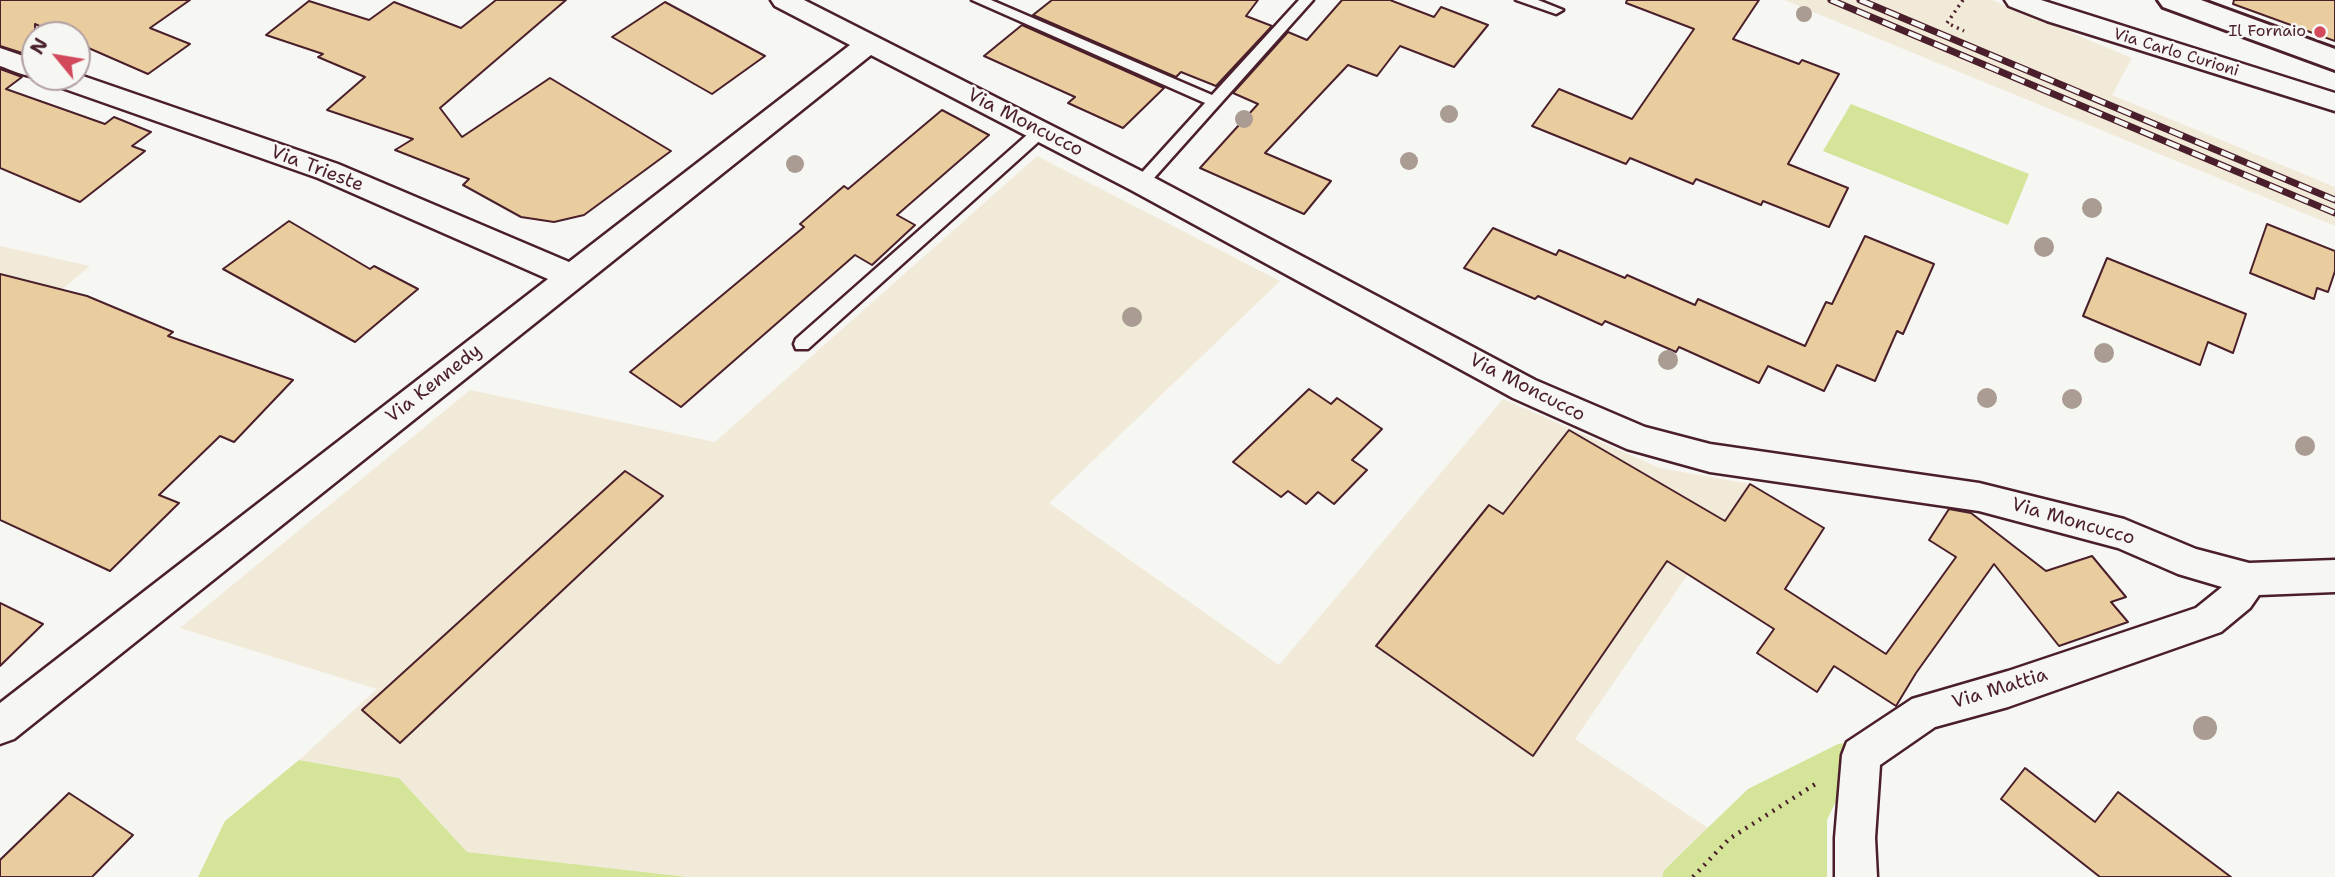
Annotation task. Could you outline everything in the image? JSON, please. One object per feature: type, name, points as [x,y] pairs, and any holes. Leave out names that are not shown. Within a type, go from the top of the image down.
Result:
[{"type":"main road","points":[[2173,0],[2335,60]]},
{"type":"street","name":"Via Moncucco","points":[[784,0],[1141,183],[1524,389],[1639,439],[1710,458],[1979,496],[2124,534],[2191,563],[2249,579],[2310,579],[2335,576]]},
{"type":"street","name":"Via Carlo Curioni","points":[[2018,0],[2056,15],[2335,102]]},
{"type":"street","name":"Via Kennedy","points":[[0,726],[869,43]]},
{"type":"street","points":[[0,57],[21,64]]},
{"type":"street","name":"Via Trieste","points":[[91,89],[328,171],[570,276]]},
{"type":"street","name":"Via Mattia","points":[[1861,755],[1925,712],[2008,689],[2208,620],[2237,597],[2249,579]]},
{"type":"street","points":[[1857,877],[1855,838],[1861,755]]},
{"type":"lane","points":[[979,0],[1214,102]]},
{"type":"lane","points":[[1141,183],[1306,0]]},
{"type":"lane","points":[[1523,0],[1556,10]]},
{"type":"lane","points":[[803,344],[1041,131]]},
{"type":"path","points":[[1964,0],[1947,23],[1964,31]]},
{"type":"path","points":[[1693,877],[1728,839],[1861,755]]},
{"type":"shaded area","points":[[1784,0],[1992,0],[2132,58],[2112,95],[2335,187],[2335,226]]},
{"type":"shaded area","points":[[1037,156],[1280,281],[1049,503],[1279,665],[1503,399],[1660,468],[1750,484],[1575,739],[1708,828],[1664,869],[1662,877],[688,877],[467,852],[399,778],[299,760],[377,689],[180,628],[470,390],[715,442]]},
{"type":"shaded area","points":[[0,246],[90,266],[0,341]]},
{"type":"green space","points":[[1851,104],[2029,174],[2008,225],[1823,151]]},
{"type":"green space","points":[[1865,740],[1827,820],[1827,877],[1662,877],[1664,870],[1748,789],[1838,744]]},
{"type":"green space","points":[[299,760],[399,778],[467,852],[688,877],[198,877],[225,821]]},
{"type":"building","points":[[0,0],[190,0],[150,28],[190,44],[148,74],[91,49],[91,21],[21,21],[21,53],[0,46]]},
{"type":"building","points":[[496,0],[566,0],[440,108],[462,137],[550,78],[671,151],[584,215],[554,222],[521,217],[463,185],[469,179],[395,150],[413,139],[327,110],[365,77],[318,57],[323,54],[266,35],[309,1],[369,20],[394,2],[461,28]]},
{"type":"building","points":[[1052,0],[1258,0],[1246,16],[1272,26],[1216,86],[1181,72],[1176,77],[1033,15]]},
{"type":"building","points":[[1342,0],[1390,0],[1434,17],[1441,7],[1488,25],[1454,67],[1400,46],[1377,76],[1348,65],[1265,153],[1331,181],[1304,214],[1200,168],[1258,104],[1233,93],[1288,32],[1307,40]]},
{"type":"building","points":[[1627,0],[1759,0],[1733,39],[1799,64],[1802,60],[1839,74],[1788,164],[1848,188],[1829,227],[1763,201],[1761,205],[1696,179],[1693,184],[1630,158],[1626,164],[1532,126],[1559,89],[1632,119],[1694,29],[1626,3]]},
{"type":"building","points":[[2234,0],[2335,0],[2335,41],[2233,4]]},
{"type":"building","points":[[665,2],[765,56],[712,94],[612,37]]},
{"type":"building","points":[[1022,25],[1164,88],[1123,128],[1068,103],[1075,97],[984,56]]},
{"type":"building","points":[[0,69],[21,77],[6,89],[105,124],[114,117],[151,132],[132,146],[145,151],[80,202],[0,168]]},
{"type":"building","points":[[942,110],[989,135],[897,215],[915,225],[872,265],[855,255],[681,407],[630,372],[804,227],[800,224],[844,186],[848,189]]},
{"type":"building","points":[[289,221],[370,269],[374,266],[418,289],[355,342],[223,269]]},
{"type":"building","points":[[2267,224],[2335,251],[2335,271],[2328,292],[2317,288],[2314,299],[2250,273]]},
{"type":"building","points":[[1493,228],[1556,255],[1559,250],[1625,278],[1627,275],[1695,305],[1698,299],[1805,346],[1826,302],[1832,304],[1865,236],[1934,264],[1903,334],[1897,331],[1875,381],[1837,365],[1824,391],[1768,366],[1759,383],[1679,347],[1676,352],[1605,321],[1602,325],[1538,296],[1535,299],[1464,268]]},
{"type":"building","points":[[2107,258],[2246,314],[2233,353],[2208,342],[2200,365],[2083,316]]},
{"type":"building","points":[[0,274],[87,296],[173,332],[168,336],[293,380],[234,442],[220,436],[159,495],[179,503],[110,571],[0,520]]},
{"type":"building","points":[[1309,389],[1331,404],[1337,398],[1382,429],[1352,460],[1367,470],[1334,504],[1318,492],[1306,504],[1288,491],[1281,497],[1233,462]]},
{"type":"building","points":[[1569,430],[1725,521],[1750,484],[1824,528],[1785,589],[1886,654],[1956,557],[1929,540],[1949,509],[1971,513],[2046,571],[2092,556],[2126,597],[2111,602],[2128,622],[2059,646],[1994,564],[1916,673],[1896,706],[1834,666],[1817,692],[1757,653],[1774,629],[1667,561],[1533,756],[1376,646],[1489,505],[1503,514]]},
{"type":"building","points":[[625,471],[663,496],[400,743],[362,710]]},
{"type":"building","points":[[0,603],[43,624],[0,666]]},
{"type":"building","points":[[2025,768],[2095,822],[2118,792],[2231,877],[2100,877],[2001,799]]},
{"type":"building","points":[[69,793],[133,835],[92,877],[0,877],[0,860]]},
{"type":"railway","points":[[1831,0],[2335,213]]},
{"type":"railway","points":[[1860,0],[2335,200]]},
{"type":"place","name":"Il Fornaio","points":[[2320,32]]}]
